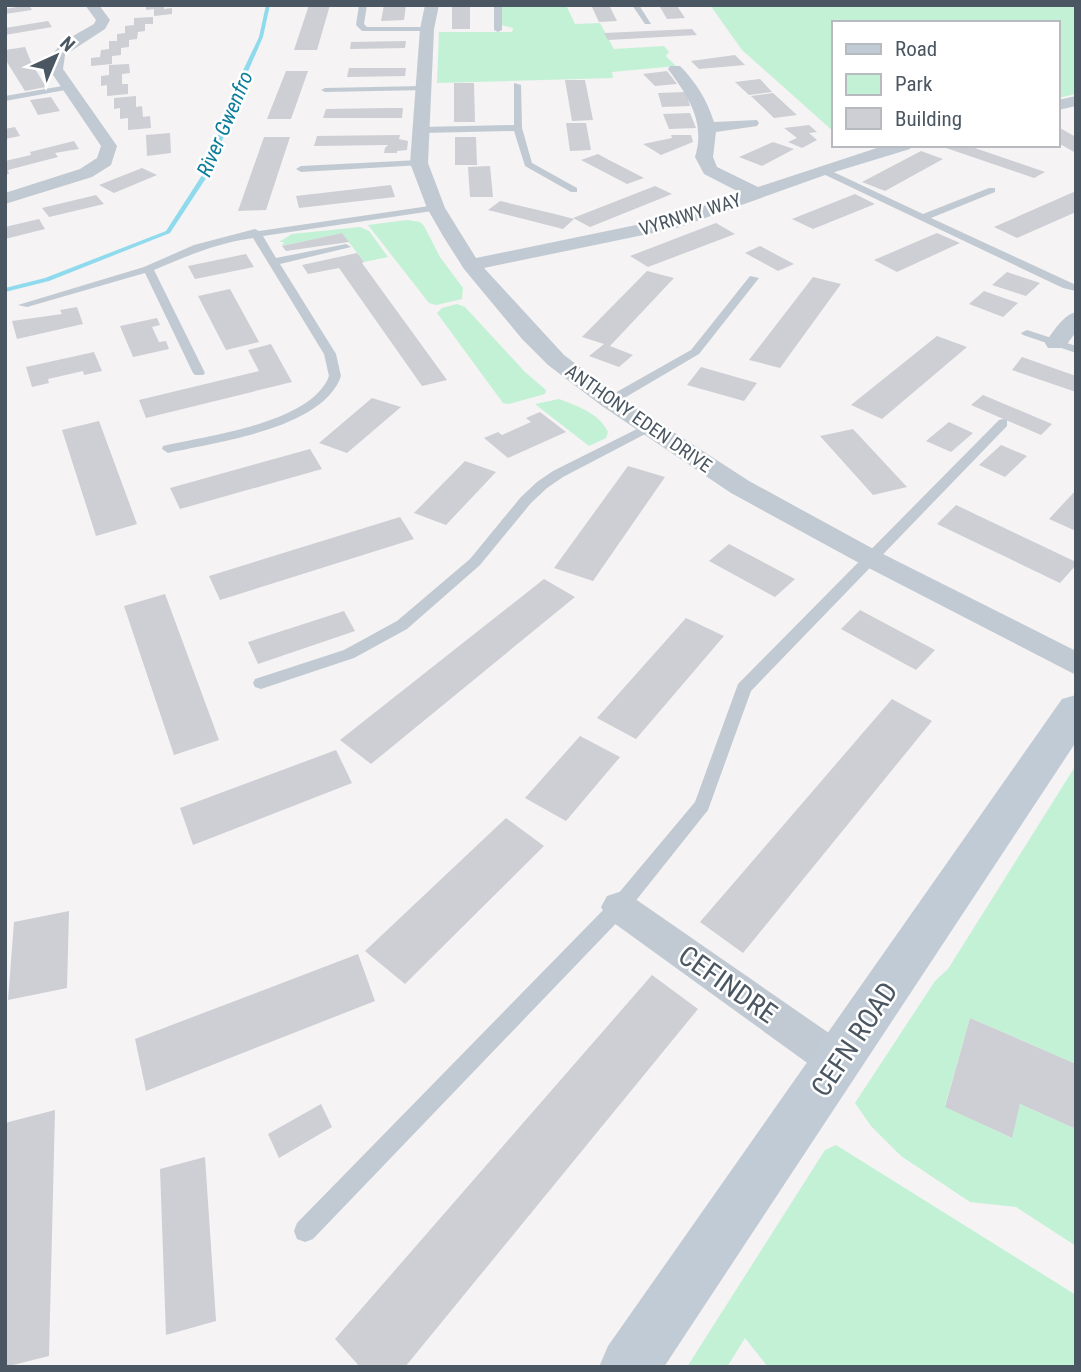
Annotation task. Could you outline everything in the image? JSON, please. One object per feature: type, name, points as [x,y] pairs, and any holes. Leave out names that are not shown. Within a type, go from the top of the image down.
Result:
[{"type":"street","points":[[5,199],[86,173],[105,161],[109,146],[56,69],[56,60],[67,46],[100,26],[103,20],[92,5]]},
{"type":"street","name":"ANTHONY EDEN DRIVE","points":[[432,5],[427,29],[419,163],[436,208],[471,265],[541,345],[647,428],[740,487],[870,558],[1076,664]]},
{"type":"street","points":[[686,75],[706,128],[708,148],[704,157],[710,170],[756,193]]},
{"type":"street","points":[[706,128],[751,123]]},
{"type":"street","name":"VYRNWY WAY","points":[[471,265],[670,224],[822,170],[897,147]]},
{"type":"street","points":[[1066,346],[1076,318]]},
{"type":"street","name":"CEFN ROAD","points":[[629,1367],[1076,710]]},
{"type":"street","name":"CEFINDRE","points":[[619,907],[838,1062]]},
{"type":"lane","points":[[363,5],[360,25],[365,29],[427,29]]},
{"type":"lane","points":[[498,5],[498,30]]},
{"type":"lane","points":[[635,5],[648,22]]},
{"type":"lane","points":[[517,85],[518,128],[528,164],[574,190]]},
{"type":"lane","points":[[5,99],[68,88]]},
{"type":"lane","points":[[325,90],[423,88]]},
{"type":"lane","points":[[421,130],[518,128]]},
{"type":"lane","points":[[301,169],[419,163]]},
{"type":"lane","points":[[822,170],[1076,288]]},
{"type":"lane","points":[[923,218],[992,190]]},
{"type":"lane","points":[[23,304],[148,269],[198,247],[255,232],[436,208]]},
{"type":"lane","points":[[168,449],[278,421],[310,406],[334,380],[335,367],[330,354],[255,232]]},
{"type":"lane","points":[[272,262],[346,247]]},
{"type":"lane","points":[[148,269],[199,373]]},
{"type":"lane","points":[[610,401],[695,352],[754,278]]},
{"type":"lane","points":[[1027,333],[1066,346]]},
{"type":"lane","points":[[305,1231],[619,907],[702,806],[744,688],[1003,423]]},
{"type":"lane","points":[[261,683],[349,654],[402,625],[475,562],[526,500],[542,485],[647,428]]},
{"type":"green space","points":[[502,5],[566,5],[575,24],[600,23],[614,49],[664,46],[669,52],[666,56],[676,66],[612,72],[613,78],[437,83],[439,32],[512,32],[513,28],[501,25]]},
{"type":"green space","points":[[710,5],[1071,5],[1076,8],[1076,94],[1060,98],[1060,21],[832,21],[832,130],[742,50]]},
{"type":"green space","points":[[407,220],[420,222],[424,226],[440,257],[463,288],[462,299],[436,305],[429,303],[368,225]]},
{"type":"green space","points":[[360,227],[369,231],[388,257],[364,262],[342,233],[282,246],[284,242],[279,242],[292,234]]},
{"type":"green space","points":[[457,304],[465,307],[525,372],[546,390],[545,394],[509,404],[503,403],[437,313],[442,308]]},
{"type":"green space","points":[[559,399],[587,411],[599,420],[608,432],[606,438],[589,446],[535,404]]},
{"type":"green space","points":[[1076,765],[1076,1064],[970,1018],[945,1106],[1011,1138],[1020,1104],[1076,1129],[1076,1246],[1016,1207],[970,1202],[901,1156],[871,1126],[855,1103],[935,981],[948,969]]},
{"type":"green space","points":[[836,1145],[1076,1295],[1076,1367],[768,1367],[745,1338],[727,1367],[687,1367],[825,1150]]},
{"type":"building","points":[[29,5],[32,10],[5,14],[5,9]]},
{"type":"building","points":[[146,5],[164,5],[164,9],[172,8],[172,14],[154,16],[154,9],[146,10]]},
{"type":"building","points":[[309,5],[330,5],[317,50],[294,50]]},
{"type":"building","points":[[384,5],[406,5],[404,20],[381,21]]},
{"type":"building","points":[[452,5],[470,5],[470,29],[452,29]]},
{"type":"building","points":[[591,5],[609,5],[617,21],[599,22]]},
{"type":"building","points":[[677,6],[685,18],[667,19],[660,7]]},
{"type":"building","points":[[153,17],[153,24],[145,24],[145,31],[138,32],[137,39],[129,40],[129,47],[121,48],[121,55],[112,56],[112,64],[91,66],[91,58],[100,57],[101,50],[109,49],[109,41],[117,41],[117,34],[125,33],[125,26],[134,25],[134,18]]},
{"type":"building","points":[[48,21],[52,27],[5,35],[5,28]]},
{"type":"building","points":[[692,29],[697,35],[608,40],[604,33]]},
{"type":"building","points":[[406,41],[405,48],[350,49],[351,42]]},
{"type":"building","points":[[25,47],[46,87],[25,91],[5,59],[5,50]]},
{"type":"building","points":[[735,55],[745,65],[699,69],[691,61]]},
{"type":"building","points":[[129,64],[130,73],[122,74],[122,84],[128,84],[128,94],[107,96],[107,85],[101,86],[101,76],[109,75],[109,65]]},
{"type":"building","points":[[349,68],[406,68],[405,76],[347,77]]},
{"type":"building","points":[[286,71],[308,71],[291,119],[267,119]]},
{"type":"building","points":[[667,71],[677,84],[655,86],[643,74]]},
{"type":"building","points":[[760,79],[772,92],[749,95],[735,82]]},
{"type":"building","points":[[565,80],[585,80],[593,120],[572,121]]},
{"type":"building","points":[[454,83],[474,83],[475,122],[454,122]]},
{"type":"building","points":[[686,92],[690,106],[662,107],[658,93]]},
{"type":"building","points":[[773,93],[797,115],[774,118],[751,96]]},
{"type":"building","points":[[136,96],[136,107],[142,106],[143,117],[150,116],[151,128],[128,130],[128,118],[120,119],[120,108],[114,109],[114,98]]},
{"type":"building","points":[[51,97],[60,111],[38,115],[30,100]]},
{"type":"building","points":[[403,108],[402,118],[323,118],[326,109]]},
{"type":"building","points":[[690,113],[696,128],[669,129],[663,114]]},
{"type":"building","points":[[566,123],[586,123],[591,150],[570,151]]},
{"type":"building","points":[[809,125],[817,132],[809,133],[817,140],[802,148],[788,142],[797,138],[784,128]]},
{"type":"building","points":[[15,127],[20,136],[5,139],[5,129]]},
{"type":"building","points":[[1060,128],[1076,137],[1076,153],[1060,144]]},
{"type":"building","points":[[170,133],[171,153],[147,156],[146,135]]},
{"type":"building","points":[[400,135],[399,139],[408,141],[407,150],[397,153],[384,153],[388,145],[314,146],[317,136]]},
{"type":"building","points":[[671,135],[691,135],[693,142],[661,155],[643,144],[672,138]]},
{"type":"building","points":[[264,137],[290,137],[266,210],[238,211]]},
{"type":"building","points":[[455,137],[476,137],[477,165],[455,165]]},
{"type":"building","points":[[74,141],[79,149],[55,153],[58,157],[8,170],[9,174],[5,175],[5,161]]},
{"type":"building","points":[[773,142],[794,149],[762,166],[739,157]]},
{"type":"building","points":[[943,147],[972,147],[1045,172],[1034,178]]},
{"type":"building","points":[[921,151],[943,159],[885,191],[862,182]]},
{"type":"building","points":[[598,154],[644,178],[627,184],[581,160]]},
{"type":"building","points":[[490,166],[493,197],[470,197],[468,167]]},
{"type":"building","points":[[142,168],[157,175],[114,193],[99,185]]},
{"type":"building","points":[[391,185],[395,197],[299,208],[296,196]]},
{"type":"building","points":[[655,186],[672,194],[590,227],[573,218]]},
{"type":"building","points":[[1076,191],[1076,212],[1017,238],[994,227]]},
{"type":"building","points":[[855,194],[875,204],[813,229],[792,219]]},
{"type":"building","points":[[96,195],[104,204],[49,217],[42,208]]},
{"type":"building","points":[[500,201],[574,219],[563,229],[488,210]]},
{"type":"building","points":[[39,219],[45,229],[5,239],[5,227]]},
{"type":"building","points":[[716,223],[735,234],[648,267],[630,256]]},
{"type":"building","points":[[342,233],[349,242],[286,251],[282,246]]},
{"type":"building","points":[[937,233],[960,243],[897,272],[874,260]]},
{"type":"building","points":[[760,246],[794,264],[778,271],[745,253]]},
{"type":"building","points":[[357,253],[447,380],[422,386],[339,268],[308,274],[302,265]]},
{"type":"building","points":[[246,254],[254,267],[195,279],[188,266]]},
{"type":"building","points":[[647,271],[674,278],[610,346],[633,355],[619,367],[589,356],[604,344],[582,337]]},
{"type":"building","points":[[1007,272],[1040,283],[1026,296],[992,285]]},
{"type":"building","points":[[813,277],[841,284],[780,368],[749,360]]},
{"type":"building","points":[[230,289],[259,342],[226,350],[198,296]]},
{"type":"building","points":[[984,291],[1018,303],[1003,317],[969,304]]},
{"type":"building","points":[[77,307],[83,324],[17,339],[12,321],[62,314],[60,310]]},
{"type":"building","points":[[157,318],[160,325],[152,327],[159,342],[166,341],[169,349],[133,357],[120,326]]},
{"type":"building","points":[[937,336],[967,347],[882,419],[851,405]]},
{"type":"building","points":[[271,344],[292,382],[146,418],[139,400],[259,371],[248,350]]},
{"type":"building","points":[[94,352],[102,371],[84,375],[83,371],[48,379],[49,383],[32,387],[26,367]]},
{"type":"building","points":[[1022,357],[1076,376],[1076,392],[1012,370]]},
{"type":"building","points":[[701,367],[757,383],[744,401],[687,385]]},
{"type":"building","points":[[983,395],[1052,424],[1041,435],[971,405]]},
{"type":"building","points":[[372,398],[401,407],[347,453],[319,443]]},
{"type":"building","points":[[540,412],[566,432],[508,458],[484,438],[498,432],[502,435],[531,422],[526,418]]},
{"type":"building","points":[[99,421],[137,524],[96,536],[62,430]]},
{"type":"building","points":[[949,422],[973,433],[951,452],[926,441]]},
{"type":"building","points":[[853,429],[907,487],[873,495],[820,436]]},
{"type":"building","points":[[1001,445],[1027,456],[1005,477],[979,465]]},
{"type":"building","points":[[310,449],[322,469],[180,509],[170,488]]},
{"type":"building","points":[[465,461],[496,472],[446,525],[414,513]]},
{"type":"building","points":[[628,466],[665,477],[593,581],[554,568]]},
{"type":"building","points":[[1076,490],[1076,531],[1049,519]]},
{"type":"building","points":[[956,505],[1076,562],[1076,565],[1060,583],[937,524]]},
{"type":"building","points":[[400,517],[414,539],[220,600],[209,576]]},
{"type":"building","points":[[729,544],[795,579],[775,597],[709,561]]},
{"type":"building","points":[[544,579],[575,597],[371,764],[340,740]]},
{"type":"building","points":[[165,594],[219,740],[174,755],[124,606]]},
{"type":"building","points":[[860,610],[935,650],[916,670],[841,629]]},
{"type":"building","points":[[344,611],[355,631],[258,664],[248,642]]},
{"type":"building","points":[[686,618],[724,636],[636,739],[597,718]]},
{"type":"building","points":[[892,699],[932,721],[743,953],[700,922]]},
{"type":"building","points":[[580,736],[620,757],[566,821],[525,798]]},
{"type":"building","points":[[336,750],[352,783],[193,845],[180,808]]},
{"type":"building","points":[[506,818],[544,846],[405,984],[365,951]]},
{"type":"building","points":[[69,911],[67,988],[8,1000],[14,922]]},
{"type":"building","points":[[358,954],[375,1001],[146,1091],[135,1039]]},
{"type":"building","points":[[652,975],[698,1009],[405,1367],[360,1367],[335,1339]]},
{"type":"building","points":[[970,1018],[1076,1064],[1076,1129],[1020,1104],[1012,1138],[945,1107]]},
{"type":"building","points":[[321,1104],[332,1127],[279,1158],[268,1134]]},
{"type":"building","points":[[55,1110],[49,1356],[5,1367],[5,1123]]},
{"type":"building","points":[[205,1157],[216,1321],[166,1335],[160,1169]]},
{"type":"waterway","name":"River Gwenfro","points":[[5,290],[47,280],[168,232],[209,169],[240,83],[261,37],[268,5]]}]
